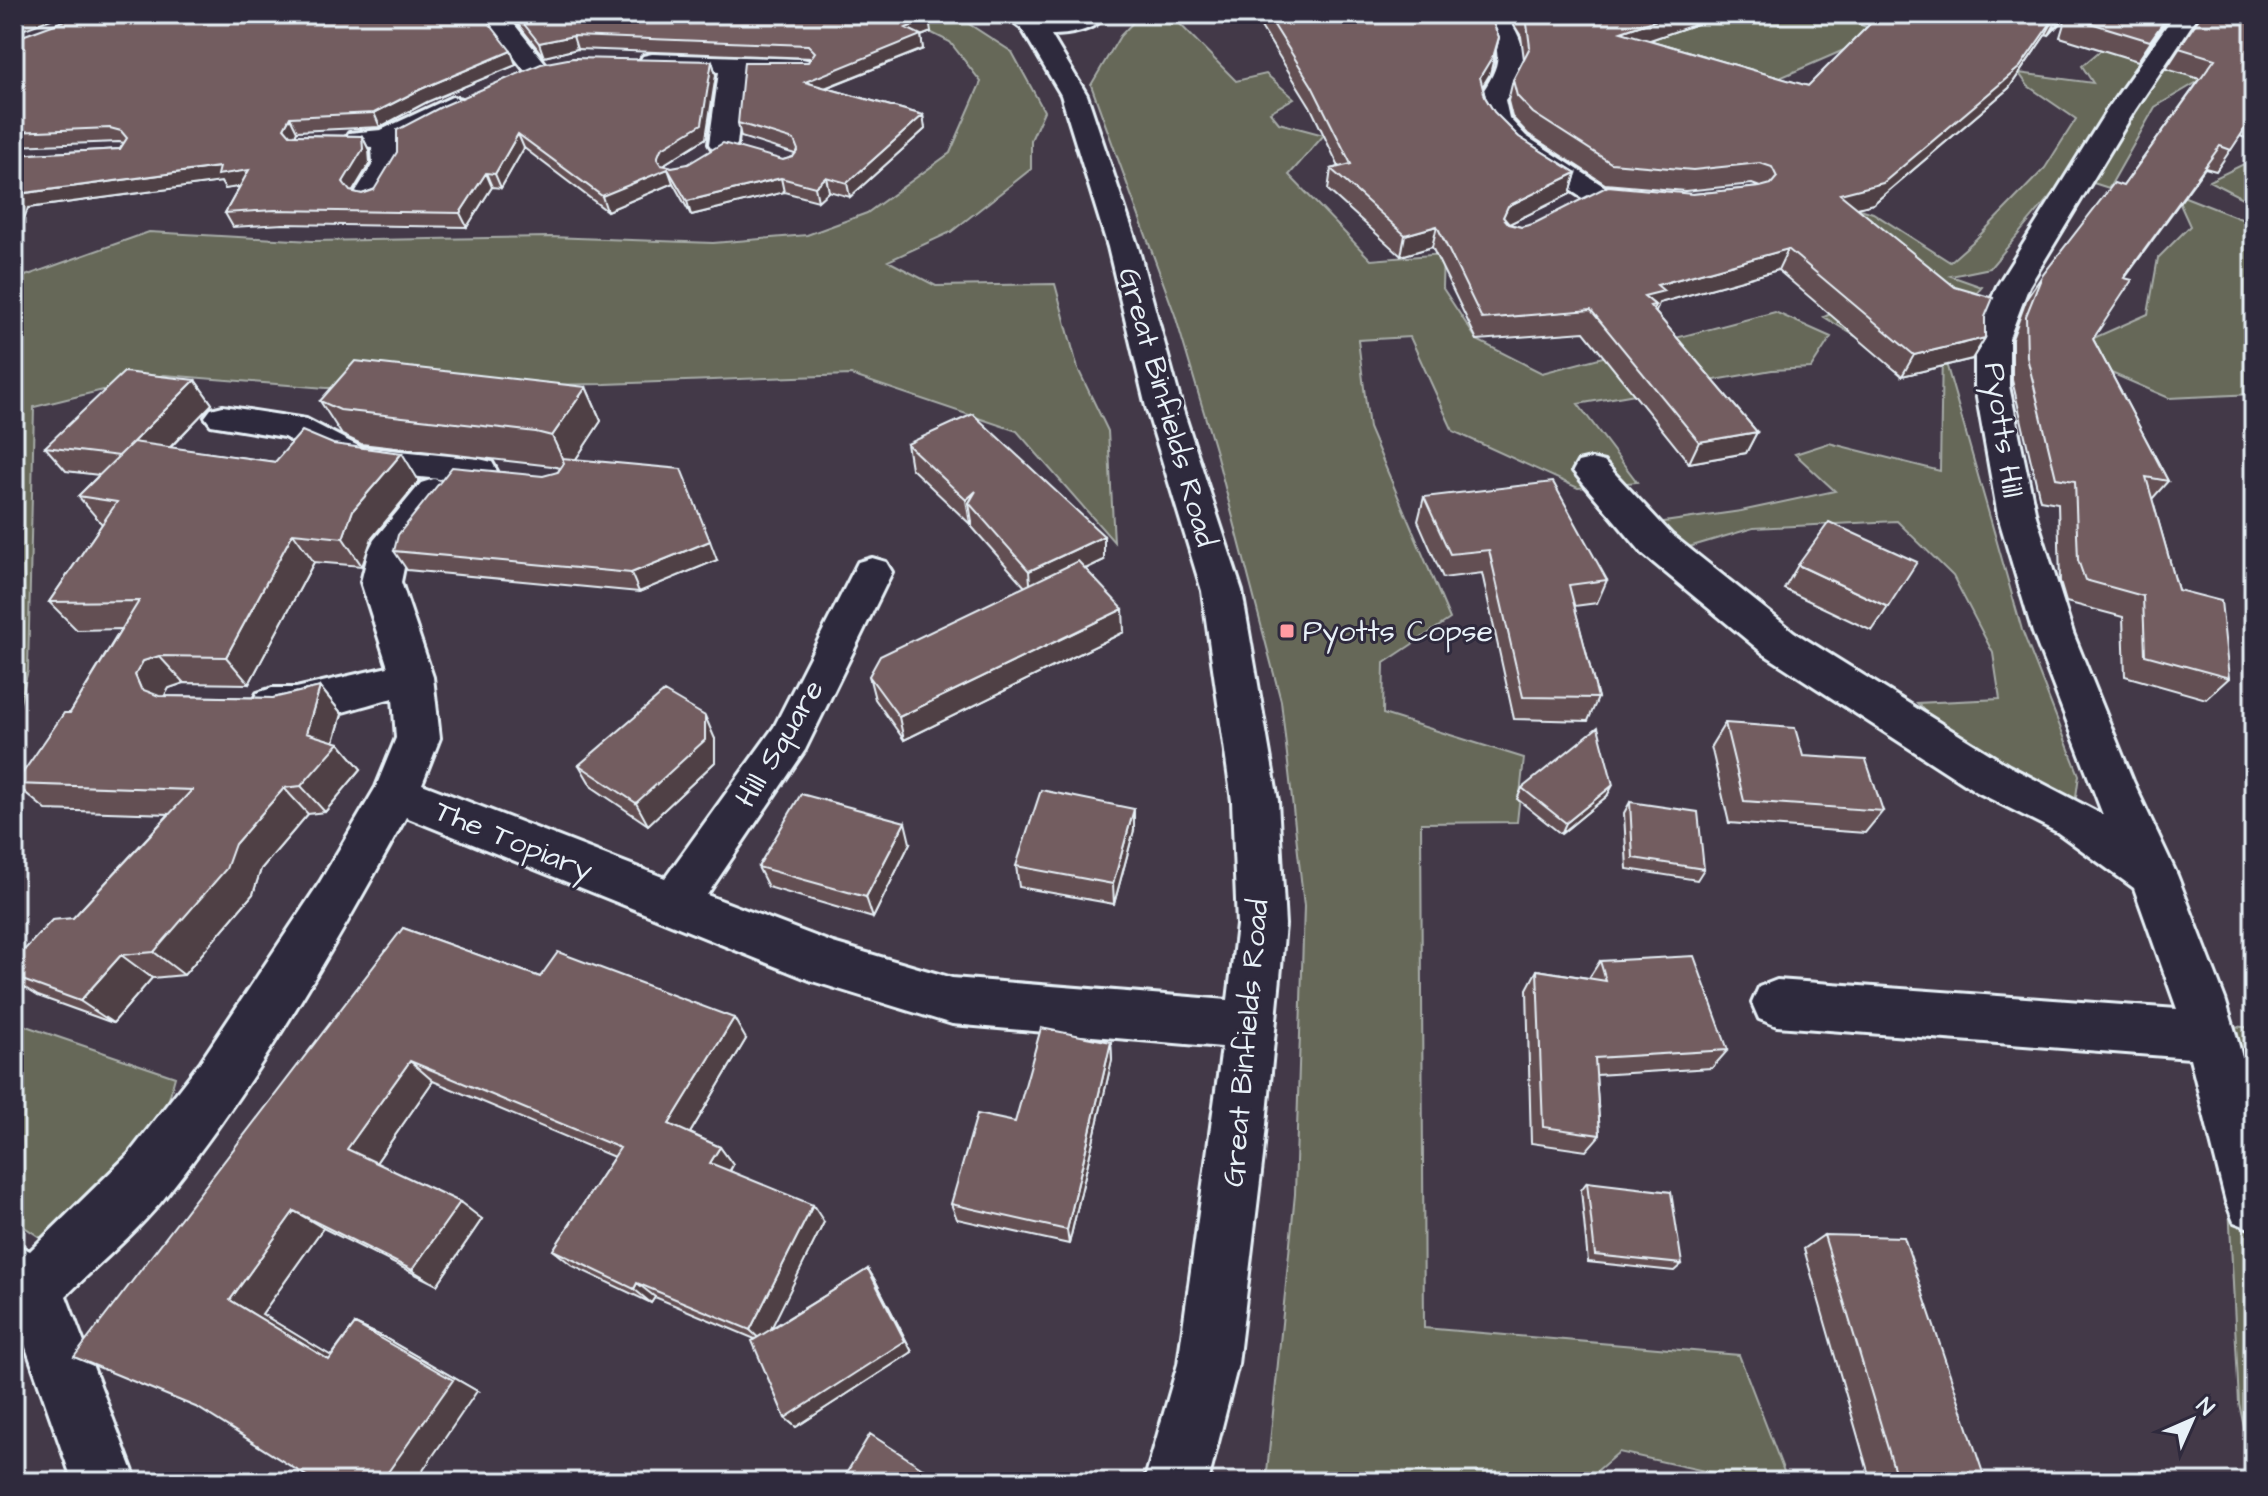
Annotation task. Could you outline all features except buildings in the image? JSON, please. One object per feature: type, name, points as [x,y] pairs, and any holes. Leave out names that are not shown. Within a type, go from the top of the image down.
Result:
[{"type":"street","points":[[493,14],[525,74],[564,63]]},
{"type":"street","points":[[1490,14],[1507,40],[1513,63],[1507,79],[1491,99],[1496,120],[1516,142],[1597,195],[1685,203]]},
{"type":"street","name":"Pyotts Hill","points":[[2187,14],[2121,110],[2013,286],[1992,338],[1992,386],[2017,516],[2053,633],[2111,781],[2153,875],[2200,999],[2254,1202]]},
{"type":"street","name":"Great Binfields Road","points":[[1023,19],[1061,27],[1086,21],[1095,15]]},
{"type":"street","name":"Great Binfields Road","points":[[1095,15],[1082,64],[1123,247],[1164,407],[1222,591],[1255,801],[1261,925],[1251,1026],[1208,1364],[1176,1482]]},
{"type":"street","name":"Great Binfields Road","points":[[1023,19],[1082,64]]},
{"type":"street","points":[[620,61],[802,67]]},
{"type":"street","points":[[724,151],[733,64]]},
{"type":"street","points":[[339,139],[386,138],[476,95]]},
{"type":"street","points":[[368,196],[387,164],[386,138]]},
{"type":"street","points":[[1570,209],[1597,195]]},
{"type":"street","points":[[223,417],[293,427],[352,458],[510,475]]},
{"type":"street","points":[[396,793],[418,738],[412,677],[381,582],[388,550],[453,468]]},
{"type":"street","points":[[1591,471],[1657,544],[1779,643],[1993,779],[2073,819],[2153,875]]},
{"type":"street","name":"Hill Square","points":[[673,905],[790,738],[872,572]]},
{"type":"street","points":[[233,704],[296,705],[412,677]]},
{"type":"street","name":"The Topiary","points":[[24,1280],[148,1175],[220,1079],[337,897],[396,793],[830,965],[952,1001],[1251,1026]]},
{"type":"street","points":[[1777,1003],[2210,1035]]},
{"type":"street","points":[[24,1280],[105,1482]]},
{"type":"green space","points":[[894,14],[955,15],[1012,52],[1044,111],[1031,140],[1031,169],[951,232],[888,261],[936,286],[1055,284],[1078,369],[1108,431],[1114,542],[1017,431],[851,375],[605,384],[326,388],[164,375],[34,407],[28,670],[14,728],[14,280],[149,232],[312,241],[550,237],[713,243],[807,235],[867,213],[950,153],[981,82],[950,42]]},
{"type":"green space","points":[[1141,14],[1170,14],[1236,81],[1266,74],[1294,98],[1270,112],[1279,123],[1324,135],[1289,175],[1371,260],[1443,254],[1442,287],[1477,340],[1542,373],[1775,312],[1831,337],[1811,368],[1772,370],[1578,404],[1637,482],[1578,488],[1453,431],[1410,337],[1358,340],[1369,428],[1450,619],[1384,663],[1383,714],[1524,758],[1517,822],[1421,823],[1424,1328],[1739,1355],[1788,1482],[1754,1482],[1619,1452],[1584,1482],[1266,1482],[1295,1194],[1304,906],[1281,701],[1216,453],[1175,315],[1091,85],[1120,36]]},
{"type":"green space","points":[[1727,14],[1831,14],[1883,33],[1727,101],[1650,40]]},
{"type":"green space","points":[[2144,14],[2254,14],[2204,78],[2155,107],[2109,188],[2068,175],[1990,268],[1951,276],[1982,287],[1964,308],[1855,336],[1824,317],[1902,282],[1831,200],[1873,213],[1950,262],[2045,168],[2076,119],[2028,86],[2019,73],[2093,83],[2082,66]]},
{"type":"green space","points":[[2254,159],[2254,204],[2209,181]]},
{"type":"green space","points":[[2175,193],[2254,224],[2254,394],[2169,398],[2095,366],[2087,341],[2148,314],[2158,258],[2190,226]]},
{"type":"green space","points":[[1942,349],[2022,630],[2079,775],[2073,819],[1973,766],[1917,703],[2000,699],[1993,653],[1953,576],[1897,521],[1753,528],[1682,549],[1657,523],[1741,511],[1835,491],[1795,454],[1829,443],[1940,471]]},
{"type":"green space","points":[[14,1022],[175,1077],[148,1175],[50,1244],[14,1220]]},
{"type":"green space","points":[[2220,1025],[2254,1028],[2254,1476],[2239,1403]]},
{"type":"place","name":"Pyotts Copse","points":[[1287,631]]}]
